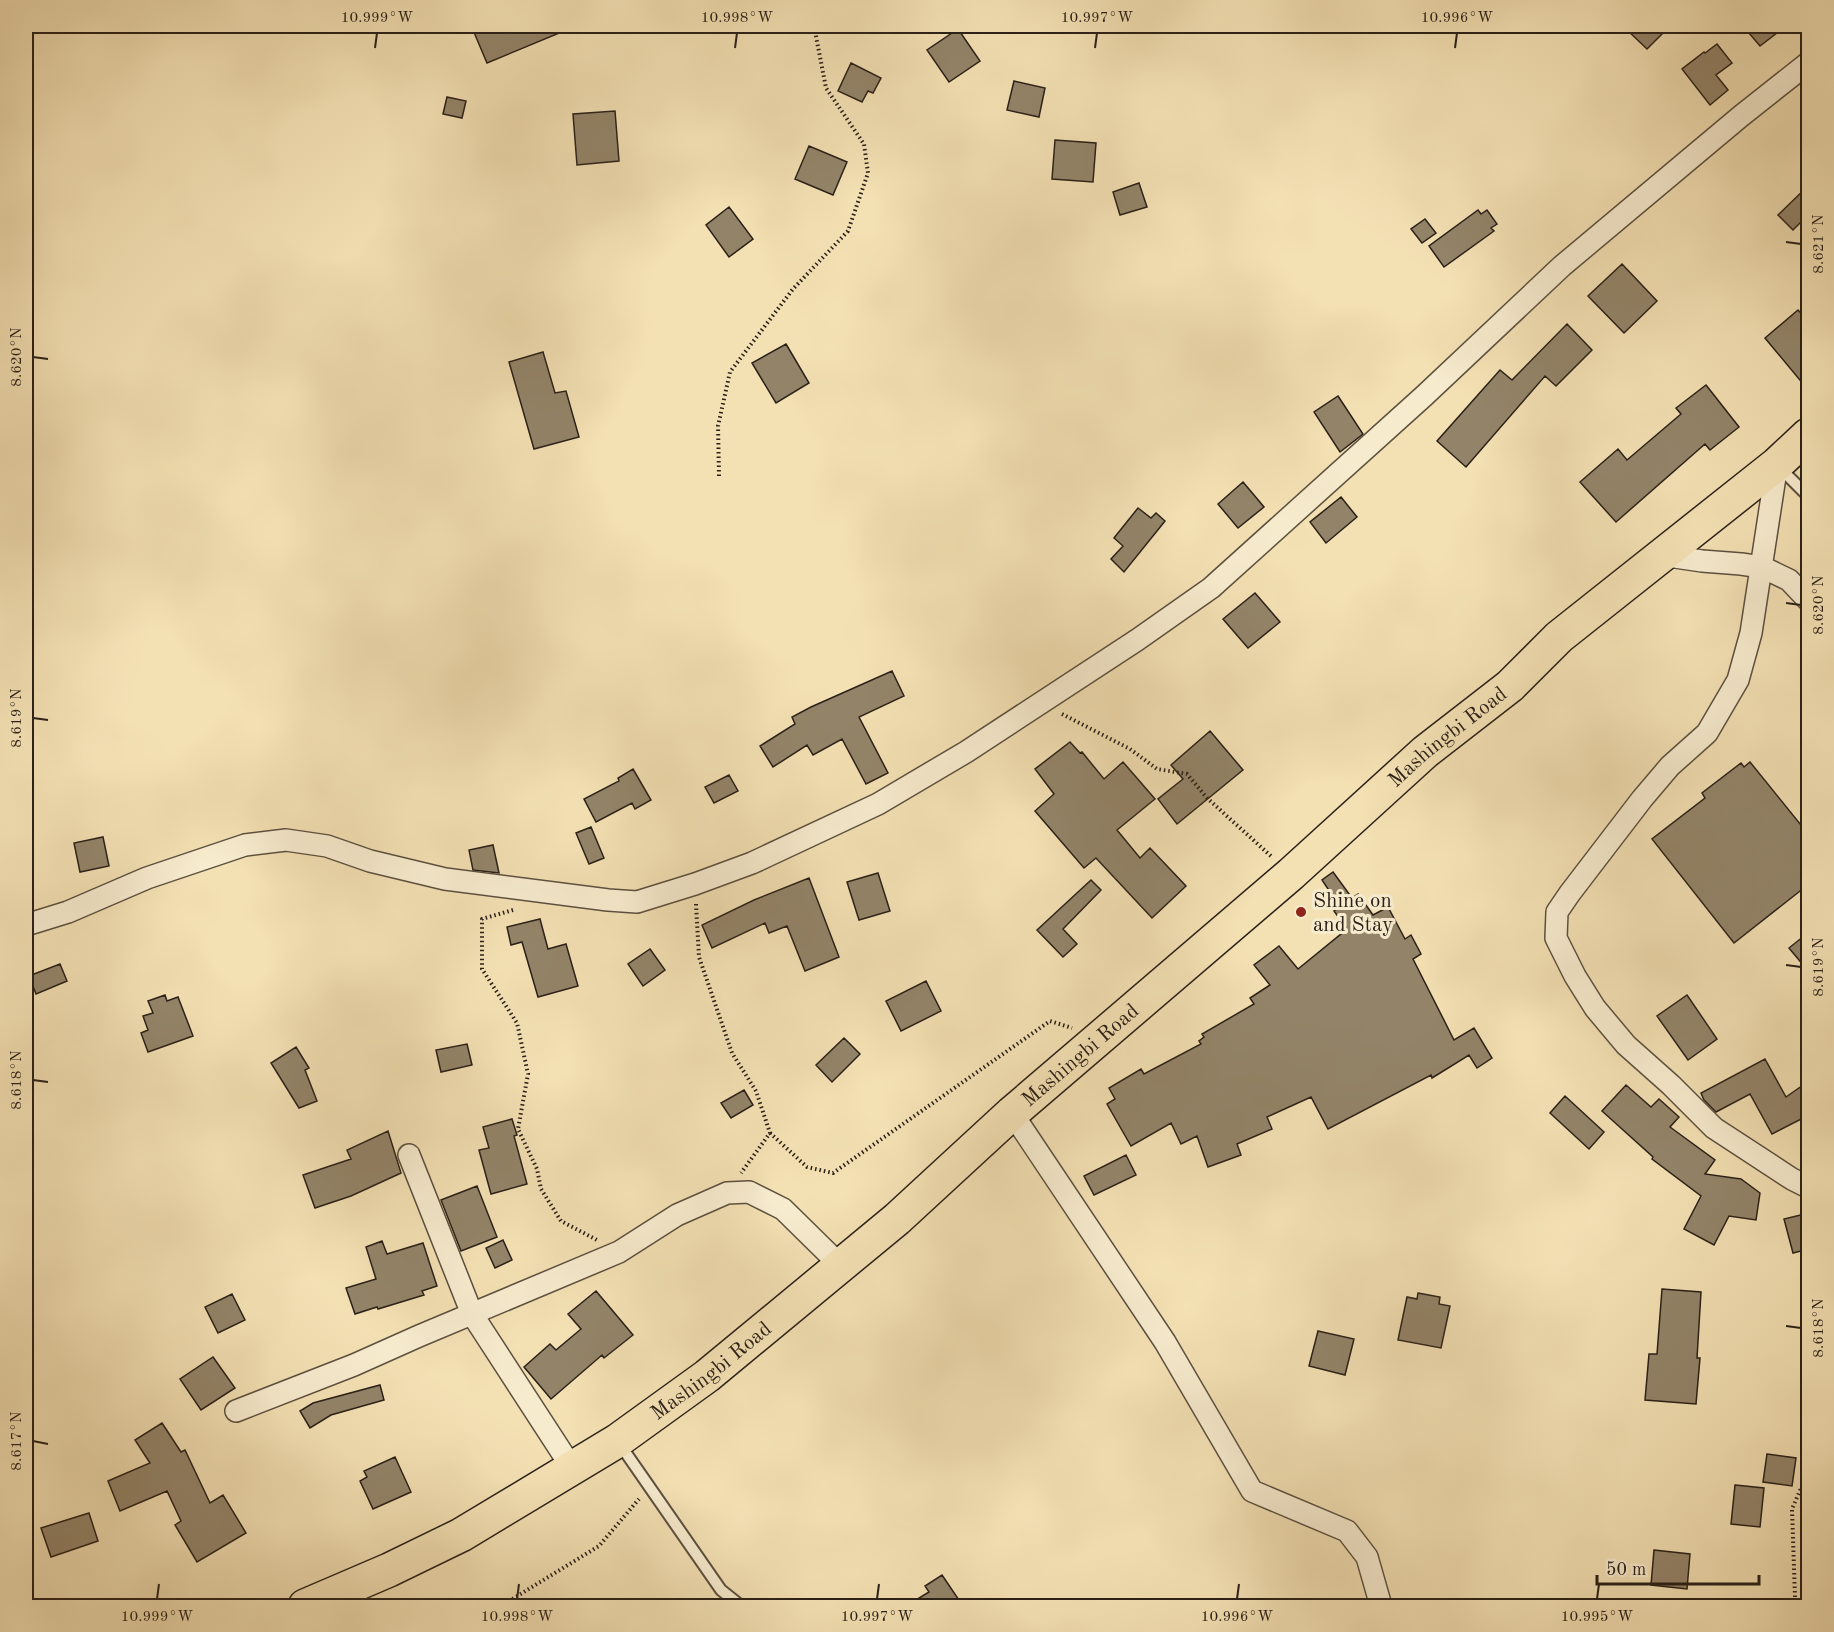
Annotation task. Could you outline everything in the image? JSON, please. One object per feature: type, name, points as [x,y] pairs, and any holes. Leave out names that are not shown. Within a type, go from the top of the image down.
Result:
[{"type":"main road","name":"Mashingbi Road","points":[[305,1606],[389,1570],[461,1534],[617,1441],[706,1376],[897,1219],[1012,1113],[1291,874],[1425,752],[1509,686],[1559,637],[1777,464],[1809,435]]},
{"type":"street","points":[[26,925],[68,912],[147,878],[245,845],[286,840],[327,846],[370,861],[445,879],[637,902],[752,863],[878,804],[966,752],[1137,640],[1211,588],[1424,396],[1562,266],[1741,116],[1809,63]]},
{"type":"street","points":[[1777,464],[1751,633],[1738,680],[1707,733],[1670,766],[1570,893],[1557,912],[1556,938],[1575,976],[1595,1008],[1626,1045],[1714,1128],[1792,1179],[1809,1187]]},
{"type":"street","points":[[1661,555],[1762,567],[1789,580],[1809,600]]},
{"type":"street","points":[[1012,1113],[1165,1342],[1252,1491],[1347,1531],[1367,1557],[1381,1606]]},
{"type":"street","points":[[409,1155],[472,1314],[572,1468]]},
{"type":"street","points":[[236,1411],[354,1365],[618,1252],[677,1215],[727,1193],[748,1192],[783,1209],[840,1265]]},
{"type":"lane","points":[[1777,464],[1809,496]]},
{"type":"lane","points":[[617,1441],[721,1590],[741,1606]]},
{"type":"path","points":[[719,476],[718,426],[730,372],[794,289],[848,231],[868,172],[864,144],[826,88],[814,26]]},
{"type":"path","points":[[1040,703],[1130,749],[1157,769],[1187,774],[1207,798],[1291,874]]},
{"type":"path","points":[[695,884],[699,957],[732,1053],[756,1091],[770,1132],[807,1167],[832,1173],[1050,1021],[1101,1035]]},
{"type":"path","points":[[548,892],[529,905],[482,919],[482,969],[517,1023],[528,1074],[518,1129],[537,1170],[541,1189],[561,1221],[618,1252]]},
{"type":"path","points":[[727,1193],[770,1132]]},
{"type":"path","points":[[1795,1597],[1792,1509],[1809,1472]]},
{"type":"path","points":[[501,1606],[599,1546],[649,1487]]},
{"type":"building","points":[[483,26],[576,26],[487,63],[473,30]]},
{"type":"building","points":[[1623,26],[1670,26],[1647,49]]},
{"type":"building","points":[[1743,26],[1786,26],[1760,46]]},
{"type":"building","points":[[958,29],[980,61],[949,82],[927,50]]},
{"type":"building","points":[[1717,44],[1732,63],[1716,75],[1728,90],[1710,105],[1682,69]]},
{"type":"building","points":[[851,63],[881,78],[873,93],[868,91],[862,102],[838,91]]},
{"type":"building","points":[[1014,81],[1045,88],[1039,117],[1007,110]]},
{"type":"building","points":[[447,97],[466,101],[462,118],[443,114]]},
{"type":"building","points":[[615,111],[619,161],[577,165],[573,114]]},
{"type":"building","points":[[1055,140],[1096,143],[1093,182],[1052,179]]},
{"type":"building","points":[[809,146],[847,162],[833,195],[795,179]]},
{"type":"building","points":[[1139,183],[1147,207],[1120,215],[1113,192]]},
{"type":"building","points":[[1809,185],[1809,214],[1793,230],[1778,215]]},
{"type":"building","points":[[729,207],[753,239],[729,257],[706,225]]},
{"type":"building","points":[[1478,210],[1481,214],[1487,210],[1497,224],[1491,228],[1494,231],[1444,267],[1429,246]]},
{"type":"building","points":[[1425,219],[1436,233],[1422,243],[1411,229]]},
{"type":"building","points":[[1622,264],[1657,301],[1624,333],[1588,296]]},
{"type":"building","points":[[1798,310],[1809,322],[1809,391],[1765,338]]},
{"type":"building","points":[[1567,324],[1592,350],[1556,386],[1545,376],[1466,467],[1437,441],[1500,370],[1512,380]]},
{"type":"building","points":[[786,344],[809,383],[776,403],[752,363]]},
{"type":"building","points":[[543,352],[555,393],[566,391],[579,437],[534,449],[509,362]]},
{"type":"building","points":[[1706,385],[1739,427],[1710,450],[1705,444],[1616,522],[1580,482],[1618,449],[1627,460],[1681,414],[1676,408]]},
{"type":"building","points":[[1338,396],[1363,434],[1340,452],[1314,412]]},
{"type":"building","points":[[1243,482],[1264,507],[1238,528],[1218,504]]},
{"type":"building","points":[[1341,497],[1357,517],[1326,543],[1310,522]]},
{"type":"building","points":[[1138,508],[1151,518],[1156,513],[1165,521],[1124,572],[1111,559],[1123,546],[1114,538]]},
{"type":"building","points":[[1255,593],[1280,622],[1248,648],[1223,619]]},
{"type":"building","points":[[892,671],[904,696],[859,717],[888,773],[866,784],[842,739],[813,755],[807,745],[773,767],[760,746],[795,724],[792,717]]},
{"type":"building","points":[[1210,731],[1243,770],[1177,824],[1158,799],[1183,779],[1171,765]]},
{"type":"building","points":[[1070,742],[1080,753],[1082,752],[1104,779],[1123,762],[1155,799],[1117,830],[1140,858],[1150,848],[1186,886],[1152,918],[1096,858],[1084,868],[1035,811],[1054,794],[1035,769]]},
{"type":"building","points":[[1750,762],[1809,835],[1809,884],[1734,943],[1652,839],[1705,798],[1702,793],[1741,763],[1744,767]]},
{"type":"building","points":[[633,769],[651,800],[635,809],[632,803],[596,822],[584,799],[619,781],[618,778]]},
{"type":"building","points":[[729,775],[738,791],[714,803],[705,787]]},
{"type":"building","points":[[591,827],[604,858],[589,864],[576,833]]},
{"type":"building","points":[[103,837],[109,866],[80,872],[74,843]]},
{"type":"building","points":[[493,845],[499,873],[473,870],[469,850]]},
{"type":"building","points":[[1333,872],[1352,898],[1358,894],[1373,915],[1388,907],[1405,939],[1411,935],[1421,954],[1413,959],[1454,1040],[1474,1028],[1492,1058],[1477,1068],[1469,1055],[1432,1078],[1431,1075],[1328,1129],[1311,1097],[1267,1117],[1272,1129],[1237,1144],[1241,1155],[1208,1167],[1197,1136],[1181,1144],[1171,1123],[1131,1146],[1107,1104],[1115,1099],[1109,1088],[1141,1069],[1144,1074],[1201,1044],[1199,1041],[1204,1037],[1202,1034],[1254,1004],[1250,998],[1270,985],[1254,965],[1279,946],[1298,969],[1347,929],[1334,911],[1340,907],[1322,880]]},
{"type":"building","points":[[878,873],[890,911],[859,920],[847,882]]},
{"type":"building","points":[[809,878],[839,957],[805,971],[787,926],[769,933],[765,923],[712,948],[702,925],[754,900]]},
{"type":"building","points":[[1091,880],[1101,890],[1063,929],[1077,944],[1063,957],[1037,930]]},
{"type":"building","points":[[540,919],[548,949],[566,944],[578,986],[538,997],[522,942],[511,945],[507,927]]},
{"type":"building","points":[[1809,932],[1809,972],[1789,948]]},
{"type":"building","points":[[650,949],[665,970],[643,986],[628,964]]},
{"type":"building","points":[[60,964],[67,981],[36,994],[29,976]]},
{"type":"building","points":[[926,981],[941,1011],[901,1031],[886,1001]]},
{"type":"building","points":[[165,995],[167,1001],[178,997],[193,1036],[148,1052],[141,1033],[148,1030],[143,1016],[153,1013],[148,1001]]},
{"type":"building","points":[[1687,995],[1717,1039],[1688,1060],[1657,1016]]},
{"type":"building","points":[[844,1038],[860,1054],[832,1082],[816,1065]]},
{"type":"building","points":[[467,1044],[472,1065],[441,1072],[436,1050]]},
{"type":"building","points":[[296,1047],[309,1068],[305,1070],[317,1101],[299,1108],[271,1063]]},
{"type":"building","points":[[1765,1059],[1786,1097],[1809,1081],[1809,1115],[1772,1134],[1750,1094],[1716,1112],[1704,1100],[1701,1093]]},
{"type":"building","points":[[1626,1085],[1651,1107],[1659,1099],[1679,1117],[1670,1127],[1715,1160],[1705,1174],[1741,1179],[1760,1193],[1756,1220],[1729,1216],[1714,1245],[1684,1229],[1701,1196],[1652,1159],[1653,1157],[1602,1111]]},
{"type":"building","points":[[744,1090],[753,1105],[731,1118],[721,1103]]},
{"type":"building","points":[[1565,1096],[1604,1132],[1589,1149],[1550,1113]]},
{"type":"building","points":[[512,1119],[517,1135],[514,1136],[527,1184],[491,1194],[479,1150],[489,1148],[483,1127]]},
{"type":"building","points":[[388,1131],[401,1173],[351,1196],[315,1208],[303,1175],[351,1159],[347,1150]]},
{"type":"building","points":[[1126,1155],[1136,1175],[1094,1195],[1084,1176]]},
{"type":"building","points":[[477,1186],[497,1237],[461,1251],[441,1200]]},
{"type":"building","points":[[1809,1213],[1809,1249],[1793,1253],[1784,1219]]},
{"type":"building","points":[[503,1240],[512,1260],[495,1268],[486,1248]]},
{"type":"building","points":[[382,1241],[387,1254],[423,1243],[437,1286],[422,1291],[424,1295],[355,1314],[346,1288],[376,1279],[366,1247]]},
{"type":"building","points":[[1662,1289],[1701,1292],[1697,1358],[1700,1358],[1696,1404],[1645,1400],[1649,1354],[1657,1354]]},
{"type":"building","points":[[596,1291],[633,1335],[604,1358],[602,1355],[551,1399],[524,1367],[550,1344],[556,1350],[581,1329],[568,1314]]},
{"type":"building","points":[[1418,1293],[1440,1297],[1439,1304],[1450,1306],[1441,1348],[1398,1340],[1407,1297],[1417,1299]]},
{"type":"building","points":[[232,1294],[245,1320],[218,1333],[205,1307]]},
{"type":"building","points":[[1318,1331],[1354,1339],[1345,1375],[1309,1366]]},
{"type":"building","points":[[213,1357],[235,1388],[201,1410],[180,1379]]},
{"type":"building","points":[[380,1385],[384,1400],[331,1415],[310,1428],[300,1411],[313,1403]]},
{"type":"building","points":[[162,1423],[181,1452],[185,1450],[210,1503],[223,1495],[246,1533],[197,1562],[175,1525],[181,1521],[167,1491],[120,1511],[108,1481],[150,1463],[135,1440]]},
{"type":"building","points":[[1767,1454],[1796,1458],[1792,1486],[1763,1482]]},
{"type":"building","points":[[395,1457],[411,1492],[373,1509],[360,1481],[367,1477],[364,1471]]},
{"type":"building","points":[[1735,1485],[1764,1488],[1760,1527],[1731,1524]]},
{"type":"building","points":[[89,1513],[98,1541],[51,1557],[41,1528]]},
{"type":"building","points":[[1654,1550],[1690,1554],[1687,1589],[1651,1585]]},
{"type":"building","points":[[942,1575],[963,1606],[906,1606],[929,1592],[925,1586]]},
{"type":"place","name":"Shine on and Stay","points":[[1301,912]]}]
